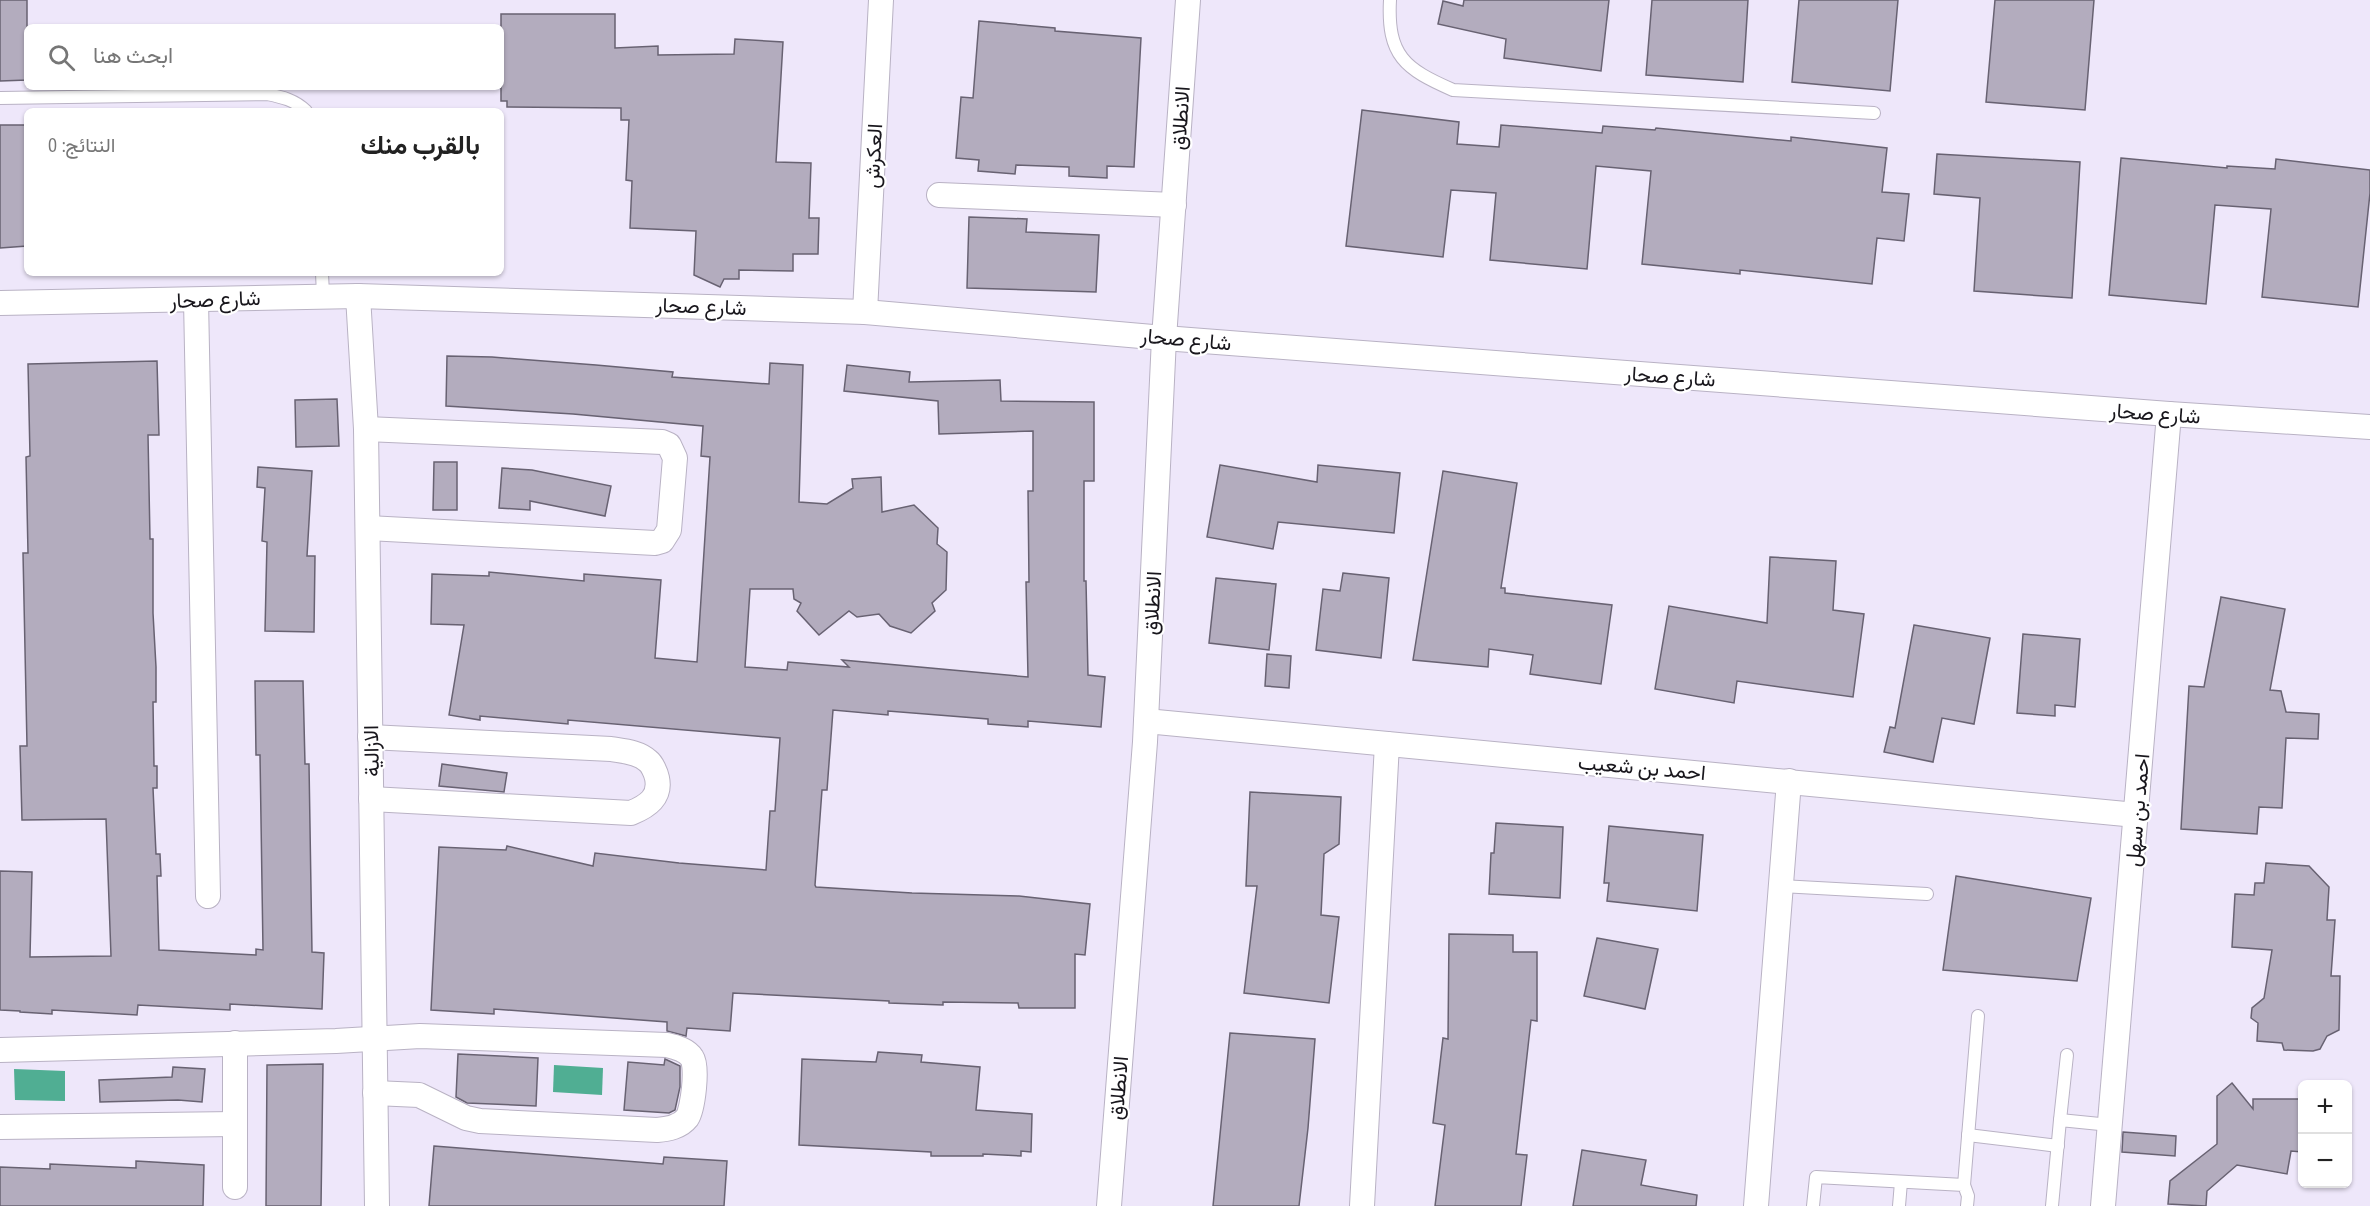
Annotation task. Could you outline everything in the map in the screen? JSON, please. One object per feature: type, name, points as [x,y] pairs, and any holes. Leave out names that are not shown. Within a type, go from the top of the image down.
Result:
[{"type":"street","name":"العكرش","points":[[865,312],[880,0]]},
{"type":"street","name":"الانطلاق","points":[[1109,1206],[1146,721],[1164,338],[1188,0]]},
{"type":"street","points":[[939,195],[1174,205]]},
{"type":"street","name":"شارع صحار","points":[[0,303],[196,300],[322,284],[358,296],[865,312],[1164,338],[2169,414],[2370,427]]},
{"type":"street","name":"الازالية","points":[[358,296],[366,429],[377,1206]]},
{"type":"street","points":[[196,300],[208,896]]},
{"type":"street","name":"احمد بن سهل","points":[[2103,1206],[2169,414]]},
{"type":"street","points":[[366,429],[662,442],[669,445],[675,459],[669,530],[662,540],[655,543],[368,528]]},
{"type":"street","name":"احمد بن شعيب","points":[[1146,721],[2136,815]]},
{"type":"street","points":[[370,737],[611,749],[631,752],[648,761],[656,773],[658,788],[654,799],[645,807],[631,813],[371,799]]},
{"type":"street","points":[[1362,1206],[1387,744]]},
{"type":"street","points":[[1756,1206],[1789,781]]},
{"type":"street","points":[[0,1050],[420,1036],[667,1045],[685,1052],[692,1058],[694,1066],[691,1108],[686,1119],[673,1128],[657,1130],[480,1121],[466,1118],[420,1095],[375,1093]]},
{"type":"street","points":[[235,1043],[235,1187]]},
{"type":"street","points":[[0,1127],[235,1124]]},
{"type":"lane","points":[[1390,0],[1389,19],[1393,42],[1403,61],[1425,78],[1453,90],[1874,113]]},
{"type":"lane","points":[[0,98],[267,94],[288,99],[303,108]]},
{"type":"lane","points":[[1781,886],[1927,894]]},
{"type":"lane","points":[[1967,1206],[1968,1196],[1964,1185],[1978,1016]]},
{"type":"lane","points":[[2052,1206],[2067,1055]]},
{"type":"lane","points":[[2060,1120],[2110,1125]]},
{"type":"lane","points":[[1968,1135],[2058,1146]]},
{"type":"lane","points":[[1814,1206],[1816,1177],[1964,1185]]},
{"type":"lane","points":[[1899,1206],[1901,1182]]},
{"type":"shaded area","points":[[554,1065],[603,1068],[602,1095],[553,1092]]},
{"type":"shaded area","points":[[14,1069],[65,1071],[65,1101],[15,1100]]},
{"type":"building","points":[[0,0],[27,0],[27,24],[24,24],[24,80],[0,81]]},
{"type":"building","points":[[1464,0],[1609,0],[1601,71],[1504,58],[1506,39],[1438,24],[1443,1],[1463,6]]},
{"type":"building","points":[[1652,0],[1748,0],[1743,82],[1646,75]]},
{"type":"building","points":[[1799,0],[1898,0],[1890,91],[1792,82]]},
{"type":"building","points":[[1995,0],[2094,0],[2085,110],[1986,102]]},
{"type":"building","points":[[501,14],[615,14],[615,48],[658,46],[658,55],[734,54],[735,39],[783,42],[776,162],[811,163],[809,218],[819,218],[818,254],[793,254],[793,271],[739,270],[739,279],[724,279],[720,287],[694,275],[696,231],[630,228],[632,181],[626,180],[629,120],[621,120],[621,108],[507,107],[507,101],[501,101],[501,90],[504,90],[504,24],[501,24]]},
{"type":"building","points":[[979,21],[1055,28],[1055,31],[1141,38],[1134,167],[1107,166],[1107,178],[1069,176],[1069,167],[1016,165],[1015,174],[978,171],[979,160],[956,158],[961,97],[973,98]]},
{"type":"building","points":[[1362,110],[1459,122],[1457,144],[1499,147],[1501,125],[1602,133],[1603,126],[1655,130],[1656,128],[1791,141],[1791,137],[1887,148],[1882,192],[1909,194],[1904,241],[1877,238],[1872,284],[1740,270],[1740,274],[1642,264],[1651,171],[1596,166],[1587,269],[1490,260],[1496,193],[1451,190],[1443,257],[1346,246]]},
{"type":"building","points":[[0,125],[24,125],[24,246],[0,248]]},
{"type":"building","points":[[1937,154],[2080,162],[2072,298],[1974,291],[1980,198],[1934,194]]},
{"type":"building","points":[[2121,158],[2227,168],[2227,166],[2275,169],[2276,159],[2370,170],[2370,193],[2358,307],[2262,297],[2271,209],[2215,205],[2206,304],[2109,295]]},
{"type":"building","points":[[969,217],[1027,219],[1026,232],[1099,235],[1096,292],[967,288]]},
{"type":"building","points":[[447,356],[596,365],[673,372],[672,377],[769,384],[770,363],[803,365],[799,502],[827,504],[853,488],[852,479],[881,477],[882,512],[914,505],[938,528],[937,544],[947,552],[946,590],[932,603],[935,611],[911,633],[890,626],[879,614],[857,617],[849,611],[819,635],[797,611],[801,603],[794,599],[793,589],[750,589],[745,667],[787,670],[788,662],[849,667],[842,660],[1028,677],[1026,582],[1029,582],[1028,491],[1033,491],[1033,431],[939,434],[938,401],[844,391],[847,365],[910,372],[909,382],[1000,380],[1001,401],[1094,402],[1094,481],[1084,481],[1084,581],[1086,581],[1088,675],[1105,677],[1101,727],[1028,721],[1028,727],[988,724],[988,719],[888,711],[888,715],[833,710],[827,790],[822,790],[815,885],[816,887],[912,893],[1019,896],[1090,904],[1085,955],[1075,954],[1075,1008],[1019,1008],[1018,1003],[943,1002],[943,1005],[889,1003],[889,1001],[733,993],[730,1031],[687,1028],[686,1036],[667,1031],[667,1022],[494,1009],[494,1014],[431,1010],[439,847],[506,850],[507,846],[593,866],[595,853],[766,870],[770,811],[775,811],[780,738],[568,720],[568,724],[480,716],[480,720],[449,715],[464,625],[431,624],[432,574],[489,576],[489,572],[584,581],[584,574],[661,580],[655,658],[697,662],[710,457],[701,456],[703,426],[573,414],[446,406]]},
{"type":"building","points":[[157,361],[159,435],[148,435],[156,667],[156,702],[153,702],[154,766],[157,766],[157,788],[153,788],[156,854],[160,854],[161,876],[157,876],[159,950],[256,955],[256,949],[263,950],[260,755],[256,755],[255,681],[303,681],[305,764],[309,764],[312,952],[324,953],[322,1009],[230,1004],[230,1010],[138,1005],[137,1015],[52,1010],[52,1014],[0,1010],[0,871],[32,872],[30,957],[111,956],[106,819],[22,820],[20,746],[27,746],[23,553],[28,553],[26,457],[30,456],[28,364]]},
{"type":"building","points":[[337,399],[339,446],[296,447],[295,400]]},
{"type":"building","points":[[434,462],[457,462],[457,510],[433,510]]},
{"type":"building","points":[[1220,465],[1317,482],[1318,465],[1400,473],[1394,533],[1278,522],[1273,549],[1207,537]]},
{"type":"building","points":[[258,467],[312,471],[307,556],[315,556],[314,632],[265,631],[267,542],[262,541],[265,488],[257,487]]},
{"type":"building","points":[[502,468],[532,470],[611,486],[605,516],[530,501],[530,510],[499,508]]},
{"type":"building","points":[[1443,471],[1517,483],[1501,588],[1505,588],[1505,593],[1612,605],[1601,684],[1530,674],[1533,655],[1489,649],[1488,667],[1413,660]]},
{"type":"building","points":[[1770,557],[1836,561],[1833,610],[1864,614],[1853,697],[1737,681],[1734,703],[1655,689],[1669,606],[1767,623]]},
{"type":"building","points":[[1343,573],[1389,578],[1381,658],[1316,650],[1323,589],[1340,591]]},
{"type":"building","points":[[1216,578],[1276,584],[1269,650],[1209,643]]},
{"type":"building","points":[[2221,597],[2285,609],[2270,690],[2281,691],[2286,712],[2319,714],[2318,739],[2286,738],[2282,808],[2259,807],[2257,834],[2181,829],[2189,686],[2204,687]]},
{"type":"building","points":[[1914,625],[1990,638],[1974,724],[1942,718],[1933,762],[1884,752],[1890,727],[1895,728]]},
{"type":"building","points":[[2023,634],[2080,639],[2075,707],[2055,705],[2055,716],[2017,713]]},
{"type":"building","points":[[1267,654],[1291,656],[1289,688],[1265,686]]},
{"type":"building","points":[[442,764],[507,773],[504,792],[439,786]]},
{"type":"building","points":[[1250,792],[1341,797],[1339,844],[1324,854],[1321,915],[1339,917],[1329,1003],[1244,993],[1257,886],[1246,886]]},
{"type":"building","points":[[1496,823],[1563,827],[1560,898],[1489,894],[1491,853],[1494,853]]},
{"type":"building","points":[[1609,826],[1703,835],[1697,911],[1607,901],[1609,883],[1604,883]]},
{"type":"building","points":[[2266,863],[2309,866],[2329,887],[2327,920],[2335,920],[2331,976],[2340,976],[2339,1030],[2327,1036],[2320,1049],[2313,1051],[2284,1050],[2282,1043],[2257,1041],[2258,1023],[2251,1018],[2252,1008],[2264,998],[2272,950],[2232,947],[2235,894],[2254,895],[2255,883],[2264,883]]},
{"type":"building","points":[[1956,876],[2091,898],[2077,981],[1943,970]]},
{"type":"building","points":[[1449,934],[1513,935],[1513,952],[1537,952],[1537,1021],[1531,1020],[1516,1154],[1527,1155],[1521,1206],[1435,1206],[1445,1125],[1433,1123],[1443,1038],[1448,1039]]},
{"type":"building","points":[[1597,938],[1658,949],[1645,1009],[1584,996]]},
{"type":"building","points":[[1230,1033],[1315,1039],[1299,1206],[1213,1206]]},
{"type":"building","points":[[878,1052],[922,1055],[921,1062],[980,1067],[976,1110],[1032,1114],[1031,1152],[1021,1151],[1021,1156],[983,1154],[983,1156],[931,1156],[931,1152],[799,1145],[802,1059],[876,1062]]},
{"type":"building","points":[[458,1054],[538,1058],[536,1106],[467,1103],[456,1097]]},
{"type":"building","points":[[665,1059],[680,1066],[680,1087],[675,1110],[669,1113],[624,1110],[628,1062],[664,1065]]},
{"type":"building","points":[[323,1064],[321,1206],[266,1206],[267,1065]]},
{"type":"building","points":[[173,1067],[205,1069],[202,1102],[178,1100],[100,1102],[99,1080],[172,1077]]},
{"type":"building","points":[[2232,1083],[2253,1109],[2253,1099],[2298,1099],[2298,1152],[2291,1151],[2287,1174],[2237,1165],[2207,1191],[2206,1206],[2168,1204],[2170,1181],[2217,1144],[2217,1096]]},
{"type":"building","points":[[2123,1132],[2176,1136],[2175,1156],[2122,1152]]},
{"type":"building","points":[[434,1146],[663,1164],[664,1157],[727,1161],[724,1206],[429,1206]]},
{"type":"building","points":[[1582,1150],[1646,1160],[1641,1185],[1697,1195],[1696,1206],[1573,1206]]},
{"type":"building","points":[[136,1161],[204,1165],[203,1206],[0,1206],[0,1167],[50,1169],[50,1164],[136,1168]]}]
